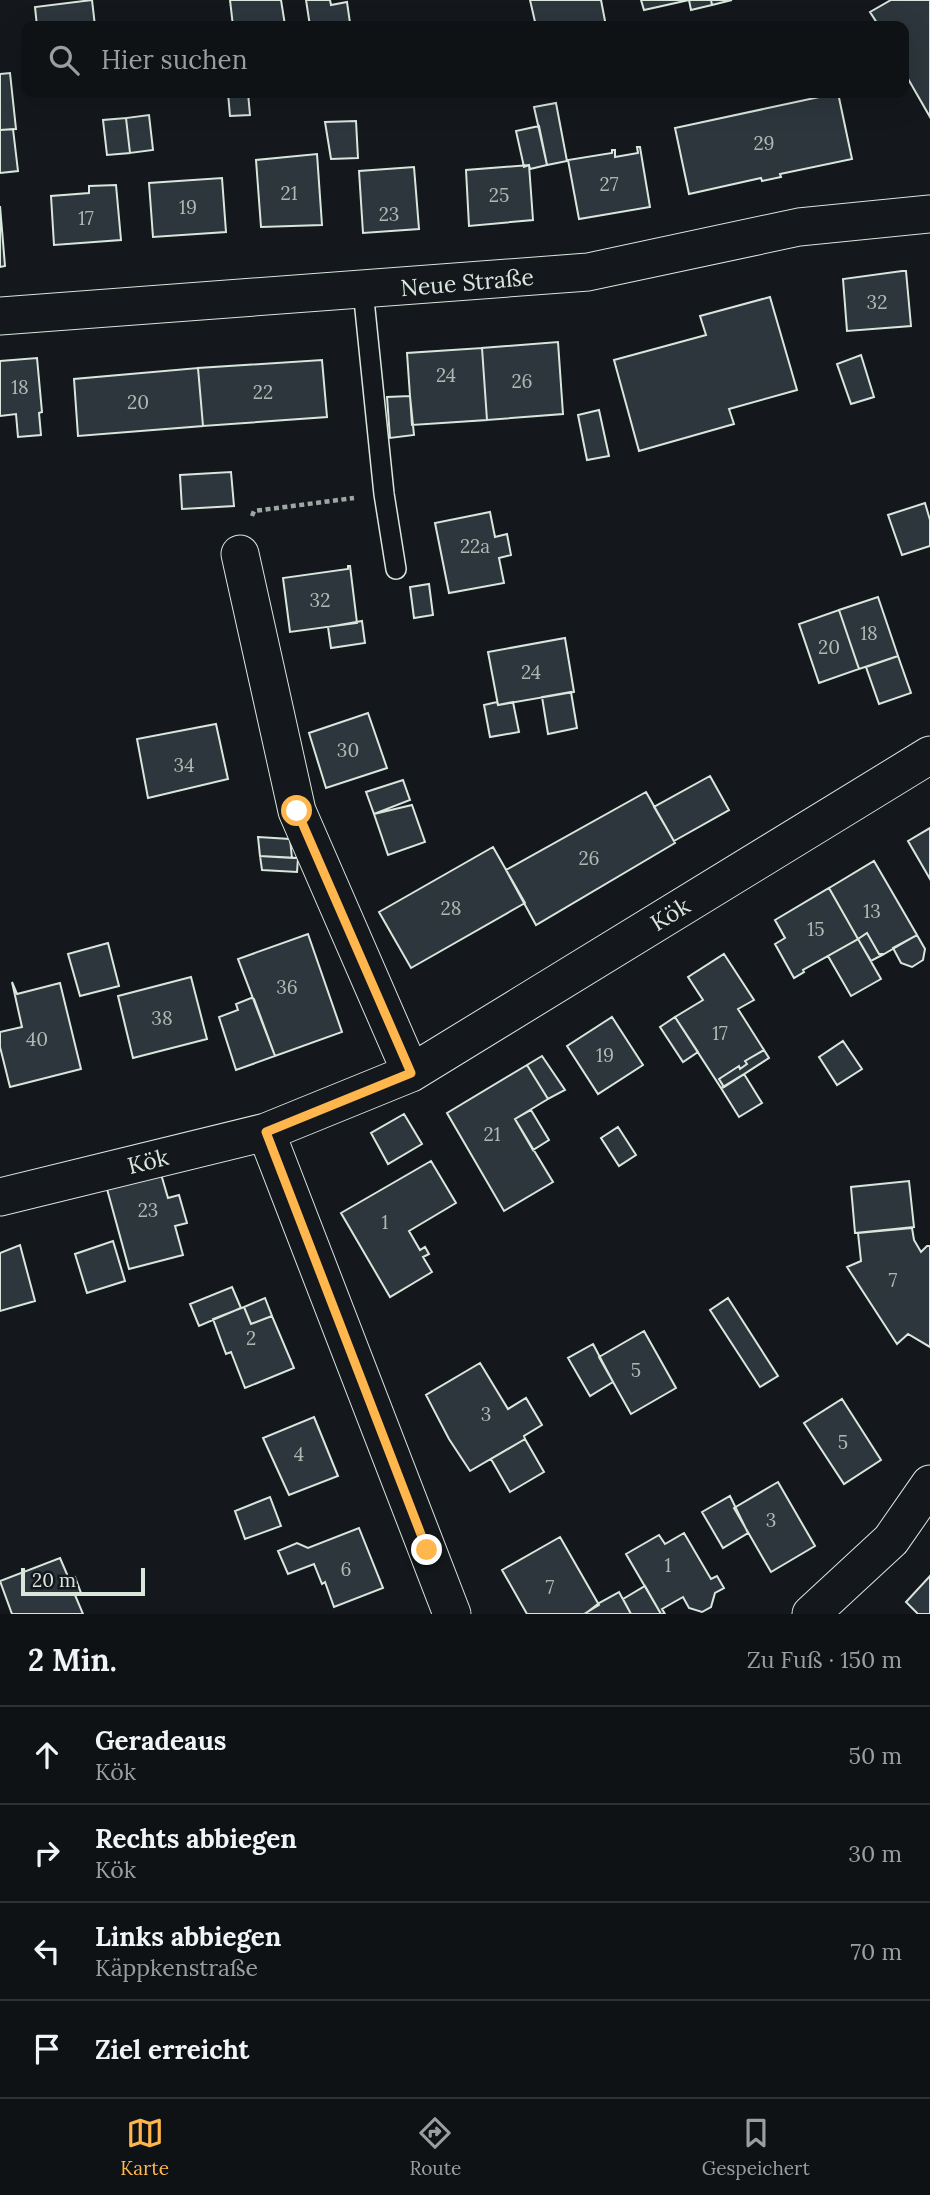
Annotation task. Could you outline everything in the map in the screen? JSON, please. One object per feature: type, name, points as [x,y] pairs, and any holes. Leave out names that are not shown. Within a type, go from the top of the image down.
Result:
[{"type":"street","name":"Neue Straße","points":[[0,316],[588,272],[799,227],[930,214]]},
{"type":"street","points":[[240,554],[297,811],[411,1073]]},
{"type":"street","name":"Kök","points":[[0,1197],[266,1132],[411,1073],[930,755]]},
{"type":"street","points":[[266,1132],[452,1614]]},
{"type":"street","points":[[811,1614],[891,1540],[930,1484]]},
{"type":"lane","points":[[363,290],[384,494],[396,569]]},
{"type":"path","points":[[240,554],[254,511],[384,494]]},
{"type":"building","points":[[92,0],[94,21],[36,21],[35,7]]},
{"type":"building","points":[[230,0],[281,0],[284,21],[232,21]]},
{"type":"building","points":[[306,0],[330,0],[331,5],[347,2],[350,21],[309,21]]},
{"type":"building","points":[[530,0],[601,0],[605,21],[535,21]]},
{"type":"building","points":[[641,0],[689,0],[644,10]]},
{"type":"building","points":[[689,0],[711,0],[712,5],[691,10]]},
{"type":"building","points":[[711,0],[732,0],[712,5]]},
{"type":"building","points":[[891,0],[930,0],[930,117],[909,80],[909,21],[876,21],[870,12]]},
{"type":"building","points":[[10,73],[16,129],[0,130],[0,74]]},
{"type":"building","points":[[228,98],[248,98],[250,115],[230,116]]},
{"type":"building","points":[[815,98],[839,98],[852,159],[780,174],[781,177],[762,181],[761,178],[689,194],[675,128]]},
{"type":"building","points":[[556,103],[567,161],[547,165],[534,107]]},
{"type":"building","points":[[149,115],[153,150],[130,153],[126,118]]},
{"type":"building","points":[[126,118],[130,153],[107,155],[103,120]]},
{"type":"building","points":[[356,121],[358,158],[331,159],[325,122]]},
{"type":"building","points":[[539,126],[547,165],[530,169],[529,165],[524,167],[516,131]]},
{"type":"building","points":[[13,129],[18,171],[0,173],[0,130]]},
{"type":"building","points":[[637,147],[640,147],[650,207],[579,219],[568,160],[612,153],[612,150],[615,150],[615,157],[638,153]]},
{"type":"building","points":[[317,154],[322,225],[261,227],[256,160]]},
{"type":"building","points":[[529,165],[533,220],[469,226],[466,170]]},
{"type":"building","points":[[414,167],[419,229],[363,233],[359,171]]},
{"type":"building","points":[[222,178],[226,232],[153,237],[149,183]]},
{"type":"building","points":[[116,185],[121,240],[54,245],[51,196],[89,193],[89,186]]},
{"type":"building","points":[[0,206],[5,266],[0,267]]},
{"type":"building","points":[[906,271],[911,326],[847,331],[843,279]]},
{"type":"building","points":[[770,297],[797,390],[729,409],[734,424],[639,451],[614,360],[706,335],[700,316]]},
{"type":"building","points":[[558,342],[563,414],[487,420],[482,348]]},
{"type":"building","points":[[482,348],[487,420],[412,425],[407,353]]},
{"type":"building","points":[[861,355],[874,397],[851,404],[837,364]]},
{"type":"building","points":[[37,358],[42,412],[39,413],[41,435],[18,437],[16,414],[0,416],[0,361]]},
{"type":"building","points":[[322,360],[327,417],[203,426],[198,368]]},
{"type":"building","points":[[198,368],[203,426],[78,436],[74,379]]},
{"type":"building","points":[[410,396],[414,435],[390,438],[387,397]]},
{"type":"building","points":[[599,410],[609,456],[587,460],[578,415]]},
{"type":"building","points":[[231,472],[234,506],[182,509],[180,475]]},
{"type":"building","points":[[925,503],[930,520],[930,546],[902,555],[888,515]]},
{"type":"building","points":[[490,512],[495,537],[507,534],[511,555],[499,558],[504,583],[449,593],[435,523]]},
{"type":"building","points":[[348,566],[357,623],[290,632],[283,578],[348,569]]},
{"type":"building","points":[[429,584],[433,615],[414,618],[410,587]]},
{"type":"building","points":[[878,597],[898,656],[859,669],[839,610]]},
{"type":"building","points":[[839,610],[859,669],[819,683],[799,624]]},
{"type":"building","points":[[362,621],[365,643],[331,648],[328,627]]},
{"type":"building","points":[[565,638],[574,692],[498,705],[488,652]]},
{"type":"building","points":[[898,656],[911,693],[879,704],[866,667]]},
{"type":"building","points":[[571,692],[577,728],[548,734],[542,697]]},
{"type":"building","points":[[497,702],[498,705],[513,702],[519,732],[490,737],[484,705]]},
{"type":"building","points":[[368,713],[387,768],[326,788],[309,733]]},
{"type":"building","points":[[216,724],[228,779],[148,798],[137,739]]},
{"type":"building","points":[[710,776],[729,810],[674,841],[654,807]]},
{"type":"building","points":[[403,780],[410,800],[374,814],[366,792]]},
{"type":"building","points":[[646,792],[675,843],[536,925],[506,870]]},
{"type":"building","points":[[412,805],[425,842],[388,855],[374,814]]},
{"type":"building","points":[[930,828],[930,879],[908,841]]},
{"type":"building","points":[[258,837],[290,839],[292,858],[260,856]]},
{"type":"building","points":[[493,847],[525,903],[411,968],[379,912]]},
{"type":"building","points":[[260,856],[298,858],[297,872],[262,870]]},
{"type":"building","points":[[874,861],[917,935],[884,954],[879,954],[867,933],[858,939],[829,888]]},
{"type":"building","points":[[829,888],[858,939],[803,970],[804,972],[794,978],[775,944],[785,938],[775,920]]},
{"type":"building","points":[[867,933],[879,954],[884,954],[871,961],[858,939]]},
{"type":"building","points":[[308,934],[342,1032],[275,1056],[238,959]]},
{"type":"building","points":[[917,935],[925,949],[923,960],[912,967],[901,963],[893,948]]},
{"type":"building","points":[[858,939],[881,979],[851,996],[828,956]]},
{"type":"building","points":[[108,943],[119,986],[80,996],[68,954]]},
{"type":"building","points":[[724,954],[754,1000],[738,1009],[764,1050],[745,1061],[747,1064],[740,1069],[739,1066],[719,1079],[724,1087],[721,1088],[675,1017],[703,1000],[688,977]]},
{"type":"building","points":[[191,977],[207,1039],[133,1058],[118,996]]},
{"type":"building","points":[[12,982],[17,994],[60,983],[81,1069],[10,1087],[0,1047],[0,1032],[22,1027]]},
{"type":"building","points":[[254,999],[275,1056],[236,1070],[219,1017],[238,1010],[236,1004]]},
{"type":"building","points":[[612,1017],[643,1065],[598,1094],[567,1046]]},
{"type":"building","points":[[675,1017],[698,1052],[683,1062],[660,1027]]},
{"type":"building","points":[[843,1041],[862,1069],[837,1085],[819,1057]]},
{"type":"building","points":[[764,1050],[769,1058],[724,1087],[719,1079],[739,1066],[740,1069],[747,1064],[745,1061]]},
{"type":"building","points":[[542,1056],[565,1090],[548,1099],[527,1065]]},
{"type":"building","points":[[527,1065],[548,1099],[515,1119],[553,1182],[504,1211],[447,1113]]},
{"type":"building","points":[[744,1074],[762,1103],[739,1117],[721,1088]]},
{"type":"building","points":[[531,1110],[549,1140],[533,1150],[515,1119]]},
{"type":"building","points":[[404,1114],[422,1144],[388,1164],[371,1133]]},
{"type":"building","points":[[618,1127],[636,1155],[619,1166],[601,1138]]},
{"type":"building","points":[[431,1161],[456,1203],[409,1231],[420,1250],[425,1247],[429,1254],[423,1257],[432,1272],[390,1297],[341,1213]]},
{"type":"building","points":[[161,1174],[168,1198],[179,1195],[187,1223],[175,1226],[183,1255],[129,1269],[107,1189]]},
{"type":"building","points":[[909,1181],[914,1227],[855,1233],[851,1187]]},
{"type":"building","points":[[912,1228],[914,1240],[921,1252],[930,1246],[930,1347],[908,1334],[897,1344],[847,1267],[861,1261],[858,1233]]},
{"type":"building","points":[[113,1241],[125,1281],[87,1293],[75,1254]]},
{"type":"building","points":[[20,1245],[35,1301],[0,1311],[0,1253]]},
{"type":"building","points":[[232,1287],[241,1308],[199,1326],[190,1304]]},
{"type":"building","points":[[265,1298],[272,1316],[251,1324],[244,1307]]},
{"type":"building","points":[[728,1298],[778,1376],[760,1387],[710,1310]]},
{"type":"building","points":[[244,1307],[251,1324],[272,1316],[294,1368],[245,1388],[231,1352],[226,1354],[213,1319]]},
{"type":"building","points":[[644,1331],[676,1388],[631,1414],[599,1357]]},
{"type":"building","points":[[593,1344],[613,1382],[590,1396],[568,1358]]},
{"type":"building","points":[[480,1363],[508,1409],[526,1398],[542,1425],[524,1436],[525,1439],[470,1471],[449,1439],[426,1395]]},
{"type":"building","points":[[842,1399],[881,1460],[844,1484],[804,1423]]},
{"type":"building","points":[[314,1417],[338,1476],[289,1495],[263,1438]]},
{"type":"building","points":[[525,1439],[544,1472],[510,1492],[491,1459]]},
{"type":"building","points":[[778,1482],[815,1546],[771,1572],[734,1508]]},
{"type":"building","points":[[730,1496],[748,1533],[723,1548],[702,1512]]},
{"type":"building","points":[[270,1497],[281,1526],[245,1539],[235,1511]]},
{"type":"building","points":[[359,1528],[383,1588],[334,1607],[325,1582],[322,1584],[314,1564],[288,1574],[278,1551],[297,1543],[308,1548]]},
{"type":"building","points":[[684,1533],[711,1579],[717,1576],[724,1588],[715,1593],[711,1607],[702,1612],[689,1608],[683,1597],[662,1609],[665,1614],[661,1614],[626,1554],[659,1535],[665,1544]]},
{"type":"building","points":[[560,1537],[599,1605],[584,1614],[527,1614],[502,1570]]},
{"type":"building","points":[[60,1558],[69,1579],[75,1577],[81,1593],[75,1595],[83,1614],[12,1614],[0,1581]]},
{"type":"building","points":[[930,1576],[930,1614],[918,1614],[906,1602]]},
{"type":"building","points":[[645,1586],[661,1614],[631,1614],[623,1599]]},
{"type":"building","points":[[619,1592],[631,1614],[585,1614],[599,1603]]},
{"type":"route","points":[[297,811],[411,1073],[266,1132],[427,1550]]}]
